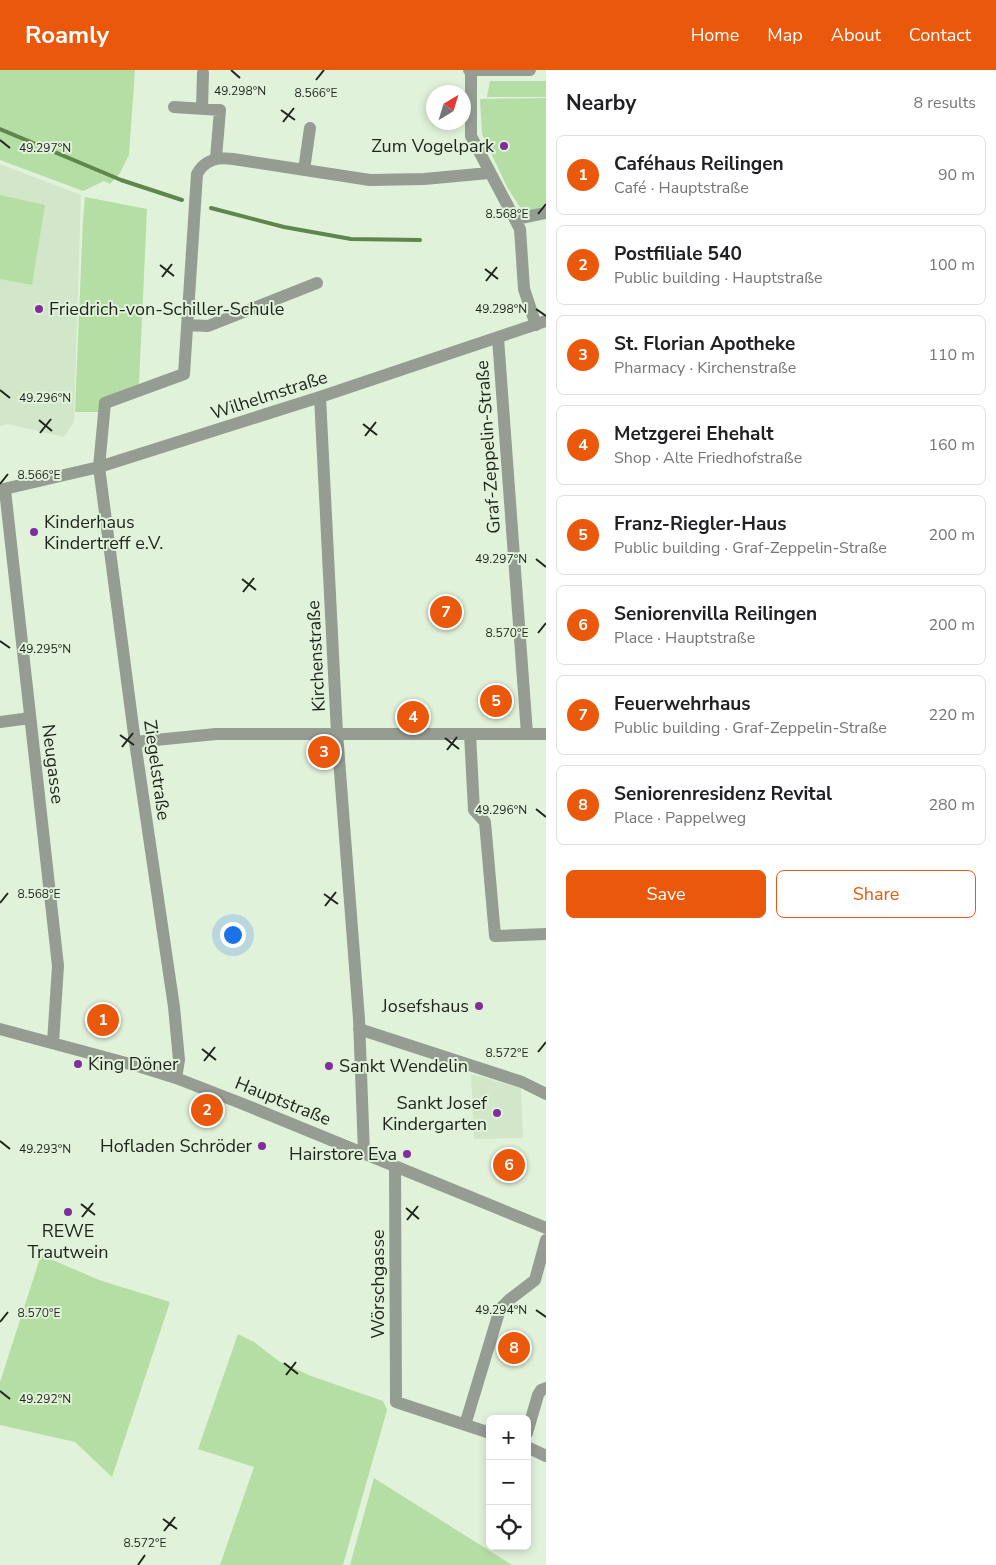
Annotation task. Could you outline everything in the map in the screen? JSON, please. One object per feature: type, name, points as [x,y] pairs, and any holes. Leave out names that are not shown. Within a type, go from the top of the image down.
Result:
[{"type":"street","points":[[530,70],[470,70],[471,136],[520,229],[524,289],[541,323]]},
{"type":"street","points":[[202,109],[203,73]]},
{"type":"street","points":[[174,107],[220,110],[216,158]]},
{"type":"street","points":[[304,170],[310,128]]},
{"type":"street","points":[[317,283],[208,326],[188,326],[197,174],[200,167],[216,158],[233,159],[370,180],[424,179],[489,173]]},
{"type":"street","points":[[516,219],[546,213]]},
{"type":"street","name":"Wilhelmstraße","points":[[2,490],[99,467],[320,397],[541,323]]},
{"type":"street","name":"Ziegelstraße","points":[[176,1078],[179,1060],[174,1007],[135,742],[99,467],[105,403],[184,374],[188,326]]},
{"type":"street","name":"Graf-Zeppelin-Straße","points":[[498,338],[527,734]]},
{"type":"street","name":"Kirchenstraße","points":[[320,397],[337,733],[359,1029],[364,1153]]},
{"type":"street","name":"Neugasse","points":[[2,490],[36,754],[58,966],[53,1043]]},
{"type":"street","points":[[0,722],[30,718]]},
{"type":"street","points":[[135,742],[216,734],[546,734]]},
{"type":"street","points":[[470,734],[474,810],[485,822],[495,936],[546,934]]},
{"type":"street","name":"Hauptstraße","points":[[0,1029],[176,1078],[546,1228]]},
{"type":"street","points":[[359,1029],[522,1082],[546,1094]]},
{"type":"street","name":"Wörschgasse","points":[[395,1166],[396,1402],[464,1425]]},
{"type":"street","points":[[486,1433],[464,1425],[500,1309],[535,1280],[546,1240]]},
{"type":"street","points":[[531,1419],[538,1395],[541,1390],[546,1388]]},
{"type":"street","points":[[531,1449],[546,1456]]},
{"type":"shaded area","name":"Friedrich-von-Schiller-Schule","points":[[0,164],[81,195],[74,422],[64,437],[7,424],[0,426]]},
{"type":"shaded area","name":"Sankt Josef Kindergarten","points":[[471,1074],[521,1088],[523,1138],[474,1139]]},
{"type":"green space","points":[[0,70],[135,70],[129,155],[120,173],[110,184],[104,181],[83,191],[0,160]]},
{"type":"green space","points":[[490,81],[546,81],[546,97],[487,97]]},
{"type":"green space","points":[[546,98],[546,208],[523,212],[507,187],[482,134],[480,99]]},
{"type":"green space","points":[[0,195],[45,205],[32,285],[0,279]]},
{"type":"green space","points":[[85,197],[147,209],[139,384],[108,397],[102,412],[75,412]]},
{"type":"green space","points":[[41,1255],[99,1280],[170,1302],[112,1477],[75,1442],[0,1425],[0,1382]]},
{"type":"green space","points":[[238,1334],[254,1342],[280,1362],[311,1376],[383,1401],[387,1410],[343,1565],[220,1565],[254,1467],[198,1449]]},
{"type":"green space","points":[[374,1478],[512,1565],[350,1565]]},
{"type":"waterway","points":[[0,129],[121,180],[182,200]]},
{"type":"waterway","points":[[211,208],[284,227],[351,239],[420,240]]},
{"type":"place","name":"Zum Vogelpark","points":[[504,146]]},
{"type":"place","name":"Friedrich-von-Schiller-Schule","points":[[39,309]]},
{"type":"place","name":"Kinderhaus Kindertreff e.V.","points":[[34,532]]},
{"type":"place","name":"Feuerwehrhaus","points":[[446,612]]},
{"type":"place","name":"Franz-Riegler-Haus","points":[[496,701]]},
{"type":"place","name":"Metzgerei Ehehalt","points":[[413,717]]},
{"type":"place","name":"St. Florian Apotheke","points":[[324,752]]},
{"type":"place","name":"Josefshaus","points":[[479,1006]]},
{"type":"place","name":"Caféhaus Reilingen","points":[[103,1020]]},
{"type":"place","name":"King Döner","points":[[78,1064]]},
{"type":"place","name":"Sankt Wendelin","points":[[329,1066]]},
{"type":"place","name":"Postfiliale 540","points":[[207,1110]]},
{"type":"place","name":"Sankt Josef Kindergarten","points":[[497,1113]]},
{"type":"place","name":"Hofladen Schröder","points":[[262,1146]]},
{"type":"place","name":"Hairstore Eva","points":[[407,1154]]},
{"type":"place","name":"Seniorenvilla Reilingen","points":[[509,1165]]},
{"type":"place","name":"REWE Trautwein","points":[[68,1212]]},
{"type":"place","name":"Seniorenresidenz Revital","points":[[514,1348]]}]
